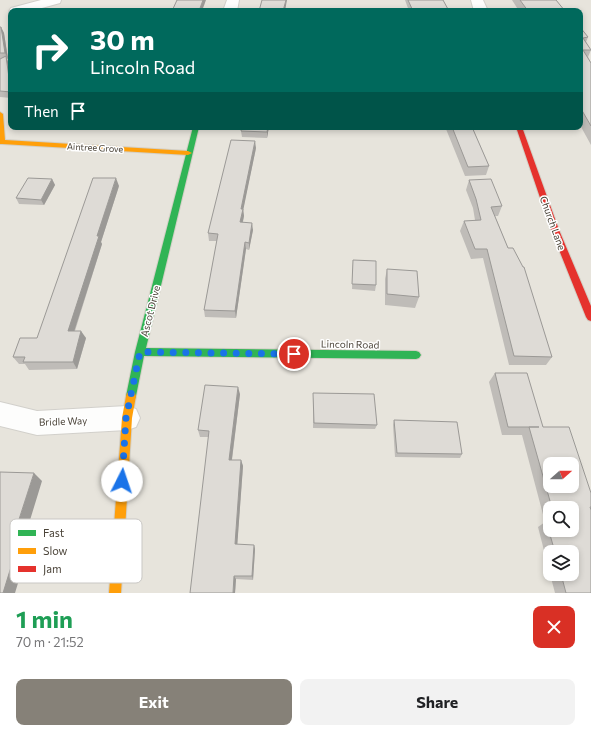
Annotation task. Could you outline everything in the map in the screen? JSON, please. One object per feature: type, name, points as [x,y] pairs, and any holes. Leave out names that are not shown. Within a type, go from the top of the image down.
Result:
[{"type":"street","points":[[26,8],[55,0]]},
{"type":"street","name":"Aintree Grove","points":[[0,114],[1,143],[188,153]]},
{"type":"street","name":"Ascot Drive","points":[[120,519],[126,418],[140,352],[188,153],[195,130]]},
{"type":"street","name":"Church Lane","points":[[520,130],[555,230],[591,317]]},
{"type":"street","name":"Lincoln Road","points":[[140,352],[416,356]]},
{"type":"street","name":"Bridle Way","points":[[0,414],[37,423],[126,418]]},
{"type":"street","name":"Ascot Drive","points":[[115,593],[116,583]]},
{"type":"shaded area","points":[[0,0],[591,0],[591,593],[0,593]]},
{"type":"building","points":[[177,0],[203,0],[200,8],[173,8]]},
{"type":"building","points":[[262,0],[286,0],[284,8],[260,8]]},
{"type":"building","points":[[408,0],[443,0],[447,8],[412,8]]},
{"type":"building","points":[[520,0],[556,0],[563,8],[526,8]]},
{"type":"building","points":[[1,27],[5,53],[0,53]]},
{"type":"building","points":[[583,31],[588,37],[583,38]]},
{"type":"building","points":[[583,38],[591,50],[583,50]]},
{"type":"building","points":[[583,50],[591,63],[591,126],[583,112]]},
{"type":"building","points":[[6,56],[8,92],[0,91],[0,59]]},
{"type":"building","points":[[241,130],[267,130],[267,132]]},
{"type":"building","points":[[453,130],[473,130],[489,166],[468,167]]},
{"type":"building","points":[[231,140],[255,141],[241,209],[243,209],[240,222],[252,223],[249,243],[245,242],[235,311],[204,310],[218,234],[208,233]]},
{"type":"building","points":[[28,178],[52,179],[41,200],[16,198]]},
{"type":"building","points":[[93,178],[116,178],[68,331],[81,331],[73,362],[23,362],[25,357],[13,357],[20,338],[37,338]]},
{"type":"building","points":[[491,179],[502,206],[491,207],[508,248],[513,248],[524,267],[552,357],[514,356],[487,249],[475,249],[464,221],[481,220],[476,199],[469,180]]},
{"type":"building","points":[[353,260],[376,261],[376,285],[352,284]]},
{"type":"building","points":[[387,269],[417,271],[419,297],[387,294]]},
{"type":"building","points":[[495,373],[527,373],[543,427],[569,427],[579,457],[543,457],[543,476],[529,427],[508,427]]},
{"type":"building","points":[[205,385],[238,387],[229,460],[241,460],[235,544],[254,545],[252,576],[234,576],[233,593],[190,593],[209,431],[198,430]]},
{"type":"building","points":[[313,393],[374,394],[377,425],[314,423]]},
{"type":"building","points":[[394,420],[457,422],[462,454],[397,453]]},
{"type":"building","points":[[579,457],[591,493],[591,593],[566,593],[563,581],[579,581],[579,545],[553,545],[551,537],[579,537],[579,501],[550,501],[548,493],[579,493]]},
{"type":"building","points":[[0,472],[34,473],[19,519],[10,519],[10,570],[3,593],[0,593]]},
{"type":"traffic: fast","points":[[131,396],[140,352],[195,130]]},
{"type":"traffic: fast","points":[[140,352],[416,355]]},
{"type":"traffic: slow","points":[[0,114],[2,142],[188,153]]},
{"type":"traffic: slow","points":[[120,519],[127,418],[131,396]]},
{"type":"traffic: slow","points":[[115,593],[116,583]]},
{"type":"traffic: jam","points":[[520,130],[555,230],[591,317]]},
{"type":"route","points":[[122,481],[126,418],[140,352],[294,354]]}]
